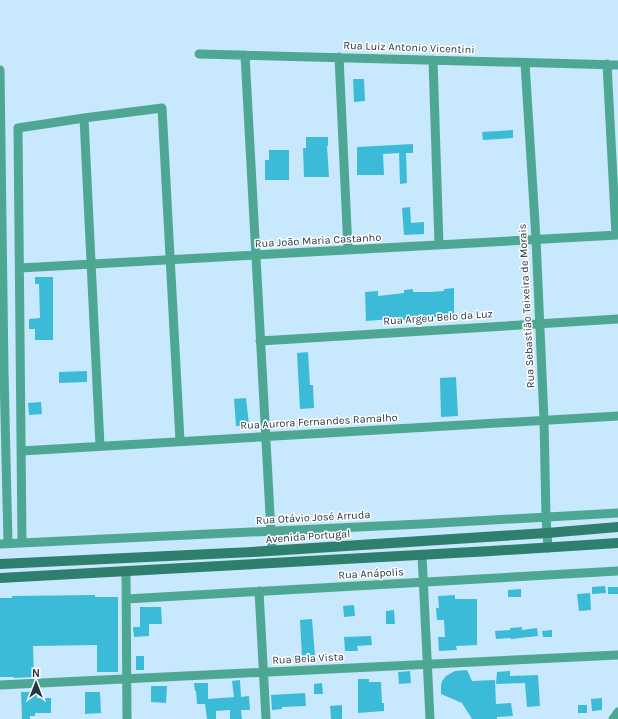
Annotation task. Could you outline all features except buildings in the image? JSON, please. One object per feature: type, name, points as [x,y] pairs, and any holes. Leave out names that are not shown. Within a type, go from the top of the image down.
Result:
[{"type":"main road","name":"Avenida Portugal","points":[[0,564],[272,551],[618,527]]},
{"type":"main road","points":[[0,578],[618,543]]},
{"type":"street","name":"Rua Luiz Antonio Vicentini","points":[[200,54],[525,63],[618,64]]},
{"type":"street","points":[[245,55],[272,551]]},
{"type":"street","points":[[339,57],[348,250]]},
{"type":"street","points":[[433,60],[439,245]]},
{"type":"street","name":"Rua Sebastião Teixeira de Morais","points":[[525,63],[536,240],[548,548]]},
{"type":"street","points":[[606,64],[617,235]]},
{"type":"street","points":[[0,70],[4,543]]},
{"type":"street","points":[[22,543],[18,128],[162,108],[180,441]]},
{"type":"street","points":[[84,118],[100,446]]},
{"type":"street","name":"Rua João Maria Castanho","points":[[20,268],[617,235]]},
{"type":"street","name":"Rua Argeu Belo da Luz","points":[[260,341],[618,319]]},
{"type":"street","name":"Rua Aurora Fernandes Ramalho","points":[[21,451],[618,416]]},
{"type":"street","name":"Rua Otávio José Arruda","points":[[4,543],[618,513]]},
{"type":"street","points":[[422,555],[430,719]]},
{"type":"street","points":[[126,571],[127,719]]},
{"type":"street","name":"Rua Anápolis","points":[[126,599],[618,571]]},
{"type":"street","points":[[259,591],[266,719]]},
{"type":"street","name":"Rua Bela Vista","points":[[0,685],[618,655]]},
{"type":"street","points":[[613,719],[618,712]]}]
